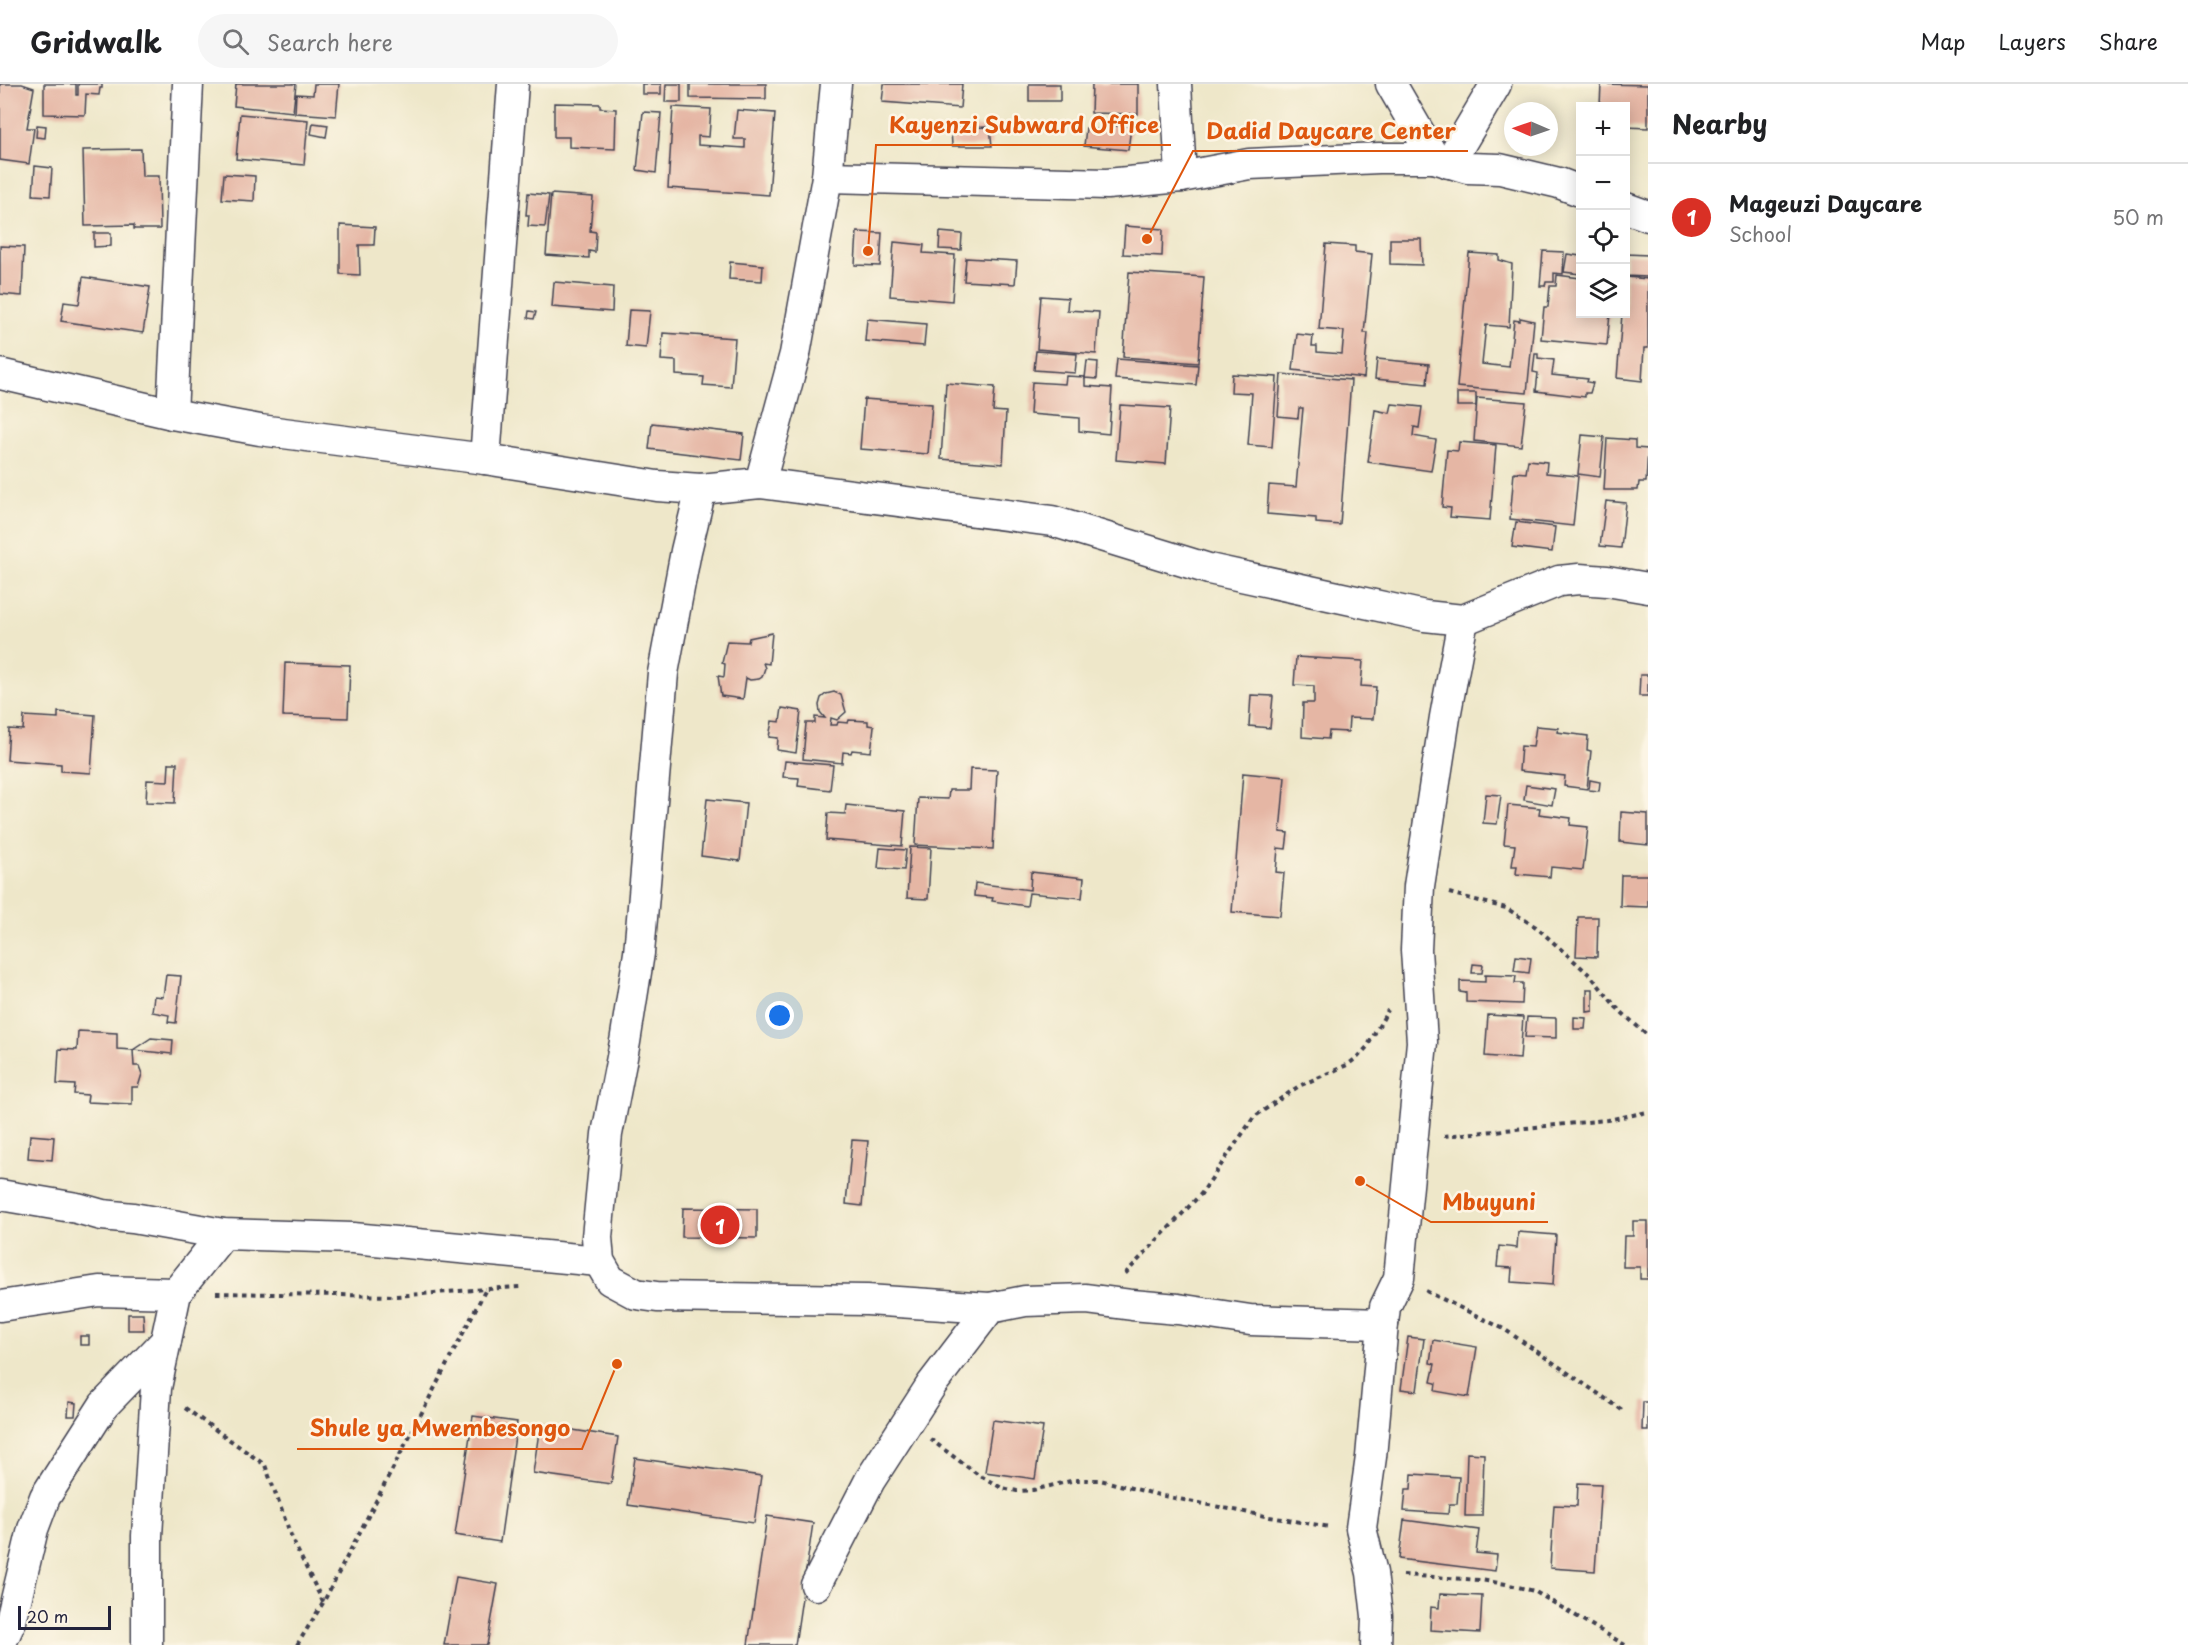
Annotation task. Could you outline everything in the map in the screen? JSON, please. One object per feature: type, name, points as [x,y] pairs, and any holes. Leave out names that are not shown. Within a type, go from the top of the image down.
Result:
[{"type":"street","points":[[172,414],[189,84]]},
{"type":"street","points":[[485,459],[513,84]]},
{"type":"street","points":[[760,483],[795,354],[827,177],[836,84]]},
{"type":"street","points":[[1176,84],[1181,177]]},
{"type":"street","points":[[1391,84],[1441,161]]},
{"type":"street","points":[[1441,161],[1496,84]]},
{"type":"street","points":[[827,177],[1107,184],[1181,177],[1249,164],[1379,158],[1441,161],[1467,168],[1500,169],[1576,189]]},
{"type":"street","points":[[1630,209],[1648,216]]},
{"type":"street","points":[[0,374],[172,414],[260,430],[485,459],[657,486],[701,489],[760,483],[1052,521],[1209,569],[1425,616],[1463,620],[1559,581],[1579,579],[1607,581],[1648,588]]},
{"type":"street","points":[[701,489],[686,551],[663,673],[639,952],[608,1134],[597,1230],[599,1261],[604,1272],[615,1284],[636,1294],[657,1297],[867,1300],[990,1308],[1025,1301],[1086,1299],[1178,1308],[1250,1320],[1383,1324]]},
{"type":"street","points":[[1376,1645],[1377,1616],[1372,1573],[1361,1528],[1371,1457],[1385,1306],[1399,1278],[1422,1042],[1416,950],[1419,886],[1445,717],[1463,620]]},
{"type":"street","points":[[0,1195],[77,1208],[102,1215],[133,1218],[223,1234],[353,1238],[599,1261]]},
{"type":"street","points":[[147,1645],[147,1536],[156,1388],[176,1293],[223,1234]]},
{"type":"street","points":[[0,1306],[99,1291],[176,1293]]},
{"type":"street","points":[[816,1585],[870,1480],[908,1425],[932,1384],[990,1308]]},
{"type":"street","points":[[0,1645],[11,1621],[33,1529],[45,1497],[104,1405],[166,1341]]},
{"type":"path","points":[[1419,886],[1506,908],[1536,927],[1591,975],[1616,1007],[1648,1036]]},
{"type":"path","points":[[1086,1299],[1128,1272],[1201,1194],[1254,1117],[1299,1086],[1347,1065],[1358,1057],[1367,1047],[1390,1007]]},
{"type":"path","points":[[1413,1139],[1606,1120],[1648,1112]]},
{"type":"path","points":[[1399,1278],[1504,1329],[1625,1412]]},
{"type":"path","points":[[176,1293],[396,1296],[531,1286]]},
{"type":"path","points":[[297,1645],[323,1603],[486,1289]]},
{"type":"path","points":[[156,1388],[265,1465],[293,1540],[323,1603]]},
{"type":"path","points":[[908,1425],[925,1434],[977,1474],[1002,1488],[1017,1491],[1033,1490],[1075,1480],[1100,1479],[1159,1495],[1270,1517],[1318,1526],[1361,1528]]},
{"type":"path","points":[[1372,1573],[1480,1580],[1534,1591],[1625,1645]]},
{"type":"building","points":[[0,84],[22,84],[34,88],[27,128],[34,128],[29,164],[0,160]]},
{"type":"building","points":[[44,84],[76,84],[76,95],[78,95],[78,84],[102,84],[102,88],[100,88],[99,95],[86,94],[85,115],[44,114]]},
{"type":"building","points":[[236,84],[296,84],[293,112],[234,106]]},
{"type":"building","points":[[314,84],[339,84],[336,116],[295,113],[296,94],[313,95]]},
{"type":"building","points":[[642,84],[661,84],[661,94],[642,94]]},
{"type":"building","points":[[666,84],[681,84],[681,102],[665,102]]},
{"type":"building","points":[[690,84],[766,84],[766,99],[690,98]]},
{"type":"building","points":[[884,84],[962,84],[960,108],[882,102]]},
{"type":"building","points":[[1029,84],[1060,84],[1060,101],[1029,101]]},
{"type":"building","points":[[1092,84],[1138,84],[1138,114],[1091,113]]},
{"type":"building","points":[[1601,84],[1648,85],[1648,128],[1630,127],[1630,102],[1600,102]]},
{"type":"building","points":[[554,103],[600,104],[600,108],[616,109],[615,149],[569,147],[569,137],[554,137]]},
{"type":"building","points":[[673,107],[711,109],[709,137],[698,136],[698,145],[745,148],[745,139],[734,139],[737,110],[775,113],[769,195],[668,188]]},
{"type":"building","points":[[643,112],[661,113],[656,173],[637,170]]},
{"type":"building","points":[[240,114],[308,120],[304,165],[236,159]]},
{"type":"building","points":[[313,123],[328,125],[326,137],[311,134]]},
{"type":"building","points":[[37,125],[46,126],[45,138],[36,137]]},
{"type":"building","points":[[1107,125],[1131,127],[1128,150],[1084,146],[1086,128],[1106,131]]},
{"type":"building","points":[[990,127],[992,146],[952,146],[951,128]]},
{"type":"building","points":[[141,149],[142,176],[159,176],[160,229],[134,229],[134,225],[85,226],[83,150]]},
{"type":"building","points":[[35,166],[52,168],[50,196],[33,195]]},
{"type":"building","points":[[224,174],[255,176],[254,201],[222,199]]},
{"type":"building","points":[[528,193],[549,195],[545,227],[528,226],[529,215],[526,215]]},
{"type":"building","points":[[551,194],[593,197],[590,231],[596,232],[595,252],[589,251],[589,258],[546,255]]},
{"type":"building","points":[[340,225],[375,227],[374,245],[359,245],[360,275],[340,274]]},
{"type":"building","points":[[1125,226],[1163,229],[1162,256],[1123,254]]},
{"type":"building","points":[[857,232],[882,233],[880,266],[855,265]]},
{"type":"building","points":[[940,232],[962,234],[961,250],[939,249]]},
{"type":"building","points":[[94,233],[111,233],[111,246],[94,247]]},
{"type":"building","points":[[1390,239],[1421,239],[1422,265],[1390,264]]},
{"type":"building","points":[[894,242],[924,245],[923,253],[955,255],[952,301],[890,296]]},
{"type":"building","points":[[1326,244],[1355,246],[1355,252],[1372,254],[1364,333],[1368,333],[1364,378],[1293,370],[1297,334],[1313,336],[1312,346],[1317,346],[1317,352],[1342,354],[1344,331],[1319,329]]},
{"type":"building","points":[[0,246],[24,247],[22,296],[0,294]]},
{"type":"building","points":[[1543,251],[1564,252],[1563,274],[1554,273],[1554,282],[1546,282],[1545,286],[1540,286]]},
{"type":"building","points":[[1469,253],[1499,255],[1499,260],[1512,264],[1509,327],[1486,325],[1482,364],[1509,367],[1514,320],[1520,321],[1520,318],[1534,321],[1527,393],[1457,387]]},
{"type":"building","points":[[1567,254],[1576,255],[1576,274],[1564,272]]},
{"type":"building","points":[[1630,254],[1648,255],[1648,277],[1630,276]]},
{"type":"building","points":[[966,258],[1017,261],[1015,284],[964,281]]},
{"type":"building","points":[[730,262],[763,265],[762,281],[729,279]]},
{"type":"building","points":[[1129,272],[1204,277],[1198,363],[1123,357]]},
{"type":"building","points":[[1557,275],[1576,277],[1576,318],[1610,318],[1607,345],[1541,339],[1544,307],[1548,307],[1550,286],[1556,286]]},
{"type":"building","points":[[83,277],[150,287],[143,333],[61,321],[64,302],[79,304]]},
{"type":"building","points":[[1630,277],[1648,279],[1648,348],[1644,348],[1642,381],[1617,378],[1622,318],[1630,318]]},
{"type":"building","points":[[554,282],[613,287],[612,312],[552,307]]},
{"type":"building","points":[[1041,296],[1068,298],[1067,310],[1099,312],[1096,354],[1037,349]]},
{"type":"building","points":[[629,310],[650,311],[646,348],[626,346]]},
{"type":"building","points":[[529,311],[536,312],[534,319],[528,318]]},
{"type":"building","points":[[867,319],[926,324],[924,346],[865,341]]},
{"type":"building","points":[[663,333],[735,338],[731,387],[703,385],[704,377],[676,375],[676,361],[661,360]]},
{"type":"building","points":[[1036,351],[1077,354],[1075,373],[1034,370]]},
{"type":"building","points":[[1535,354],[1538,354],[1538,358],[1554,360],[1552,375],[1588,379],[1587,382],[1593,383],[1590,393],[1585,393],[1585,397],[1536,391],[1538,373],[1533,372]]},
{"type":"building","points":[[1117,359],[1198,365],[1196,385],[1115,379]]},
{"type":"building","points":[[1377,359],[1429,364],[1427,384],[1375,379]]},
{"type":"building","points":[[1087,361],[1098,362],[1097,379],[1085,378]]},
{"type":"building","points":[[1232,374],[1277,377],[1272,447],[1248,445],[1252,393],[1231,392]]},
{"type":"building","points":[[1281,374],[1351,380],[1340,525],[1316,523],[1316,518],[1267,514],[1269,485],[1296,487],[1303,408],[1299,408],[1298,418],[1278,416]]},
{"type":"building","points":[[1066,376],[1085,377],[1085,386],[1112,388],[1109,434],[1079,431],[1079,418],[1030,414],[1032,382],[1065,384]]},
{"type":"building","points":[[946,383],[995,387],[993,411],[1006,412],[1003,464],[941,459]]},
{"type":"building","points":[[1457,393],[1476,393],[1476,406],[1457,406]]},
{"type":"building","points":[[1477,398],[1526,402],[1521,446],[1474,441]]},
{"type":"building","points":[[864,399],[932,404],[928,454],[860,449]]},
{"type":"building","points":[[1392,404],[1422,407],[1419,428],[1414,427],[1413,436],[1436,440],[1431,471],[1368,462],[1375,410],[1390,413]]},
{"type":"building","points":[[1120,405],[1170,408],[1166,464],[1116,460]]},
{"type":"building","points":[[652,423],[744,434],[741,460],[649,449]]},
{"type":"building","points":[[1582,435],[1604,437],[1600,477],[1578,474]]},
{"type":"building","points":[[1607,438],[1635,440],[1635,448],[1648,449],[1646,482],[1639,482],[1638,490],[1604,490]]},
{"type":"building","points":[[1459,442],[1496,445],[1490,520],[1450,517],[1451,508],[1442,507],[1447,450],[1458,451]]},
{"type":"building","points":[[1528,460],[1547,462],[1546,473],[1578,476],[1573,526],[1510,519],[1514,472],[1526,473]]},
{"type":"building","points":[[1606,501],[1626,503],[1621,548],[1600,546]]},
{"type":"building","points":[[1516,522],[1555,527],[1552,552],[1512,547]]},
{"type":"building","points":[[772,633],[769,664],[763,663],[765,668],[762,677],[750,680],[746,678],[743,699],[721,696],[718,676],[724,677],[725,664],[722,663],[727,641],[748,642],[749,638]]},
{"type":"building","points":[[1296,657],[1363,661],[1361,686],[1376,687],[1373,719],[1349,718],[1348,732],[1329,731],[1328,739],[1302,737],[1303,703],[1314,703],[1314,686],[1294,685]]},
{"type":"building","points":[[285,663],[350,665],[348,718],[283,716]]},
{"type":"building","points":[[1640,675],[1648,675],[1648,696],[1639,696]]},
{"type":"building","points":[[834,692],[841,695],[846,712],[837,720],[831,718],[830,725],[837,725],[838,722],[848,723],[849,720],[868,721],[868,725],[874,726],[871,752],[852,750],[851,753],[843,752],[842,763],[803,759],[806,723],[815,723],[815,717],[825,718],[820,712],[821,698]]},
{"type":"building","points":[[1251,695],[1273,696],[1270,728],[1249,726]]},
{"type":"building","points":[[782,708],[801,711],[796,753],[777,750],[778,738],[769,737],[772,721],[780,722]]},
{"type":"building","points":[[58,712],[95,715],[91,773],[61,771],[61,764],[7,760],[9,729],[23,730],[24,716],[58,718]]},
{"type":"building","points":[[1536,726],[1558,728],[1557,732],[1588,736],[1587,750],[1591,751],[1587,789],[1564,786],[1565,776],[1519,771],[1521,746],[1533,747]]},
{"type":"building","points":[[785,761],[833,765],[830,790],[798,786],[799,778],[783,777]]},
{"type":"building","points":[[169,763],[177,763],[175,803],[146,802],[147,780],[168,781]]},
{"type":"building","points":[[970,769],[997,770],[993,849],[915,845],[918,798],[948,799],[949,790],[969,790]]},
{"type":"building","points":[[1243,773],[1285,777],[1280,832],[1288,833],[1286,849],[1278,848],[1276,872],[1284,873],[1280,916],[1232,912]]},
{"type":"building","points":[[1590,780],[1600,782],[1599,791],[1589,790]]},
{"type":"building","points":[[1526,785],[1555,789],[1552,805],[1524,800]]},
{"type":"building","points":[[1486,794],[1501,795],[1497,824],[1483,823]]},
{"type":"building","points":[[707,799],[746,803],[740,861],[701,856]]},
{"type":"building","points":[[846,805],[905,811],[902,846],[826,840],[828,813],[845,814]]},
{"type":"building","points":[[1508,805],[1540,808],[1539,814],[1571,818],[1570,825],[1588,827],[1583,870],[1551,867],[1550,877],[1516,874],[1517,866],[1512,866],[1515,845],[1504,844]]},
{"type":"building","points":[[1621,812],[1648,814],[1648,845],[1620,842]]},
{"type":"building","points":[[910,847],[931,848],[928,899],[907,898]]},
{"type":"building","points":[[880,848],[906,850],[904,870],[878,868]]},
{"type":"building","points":[[1031,872],[1084,878],[1082,898],[1029,893],[1027,906],[974,896],[975,883],[1030,890]]},
{"type":"building","points":[[1621,875],[1648,875],[1648,907],[1620,906]]},
{"type":"building","points":[[1578,917],[1598,917],[1597,957],[1576,956]]},
{"type":"building","points":[[1516,956],[1531,958],[1529,973],[1514,971]]},
{"type":"building","points":[[1473,964],[1483,965],[1482,973],[1472,973]]},
{"type":"building","points":[[166,975],[181,976],[176,1023],[168,1022],[169,1015],[152,1012],[154,996],[163,997]]},
{"type":"building","points":[[1485,975],[1516,976],[1515,983],[1523,983],[1522,1004],[1466,1002],[1466,993],[1460,992],[1460,981],[1485,982]]},
{"type":"building","points":[[1587,989],[1593,989],[1593,1011],[1587,1012]]},
{"type":"building","points":[[1488,1015],[1523,1017],[1520,1059],[1485,1056]]},
{"type":"building","points":[[1527,1017],[1556,1018],[1556,1038],[1525,1037]]},
{"type":"building","points":[[1574,1017],[1586,1018],[1585,1029],[1574,1029]]},
{"type":"building","points":[[78,1031],[117,1033],[117,1049],[133,1050],[134,1066],[139,1066],[142,1074],[138,1087],[132,1087],[132,1104],[87,1102],[88,1095],[74,1094],[75,1085],[57,1084],[59,1049],[77,1050]]},
{"type":"building","points":[[151,1038],[173,1040],[172,1054],[133,1050]]},
{"type":"building","points":[[30,1135],[54,1137],[52,1160],[28,1158]]},
{"type":"building","points":[[852,1140],[868,1141],[862,1206],[846,1204]]},
{"type":"building","points":[[683,1208],[757,1209],[757,1238],[682,1237]]},
{"type":"building","points":[[1633,1221],[1648,1221],[1648,1279],[1640,1279],[1640,1267],[1623,1267],[1624,1236],[1633,1236]]},
{"type":"building","points":[[1518,1232],[1556,1235],[1553,1285],[1511,1282],[1512,1268],[1497,1267],[1499,1246],[1517,1248]]},
{"type":"building","points":[[128,1314],[143,1314],[144,1330],[128,1330]]},
{"type":"building","points":[[80,1336],[89,1336],[89,1345],[80,1345]]},
{"type":"building","points":[[1408,1337],[1424,1339],[1417,1391],[1401,1389]]},
{"type":"building","points":[[1433,1340],[1477,1347],[1469,1397],[1435,1391],[1436,1383],[1431,1382],[1435,1364],[1430,1363]]},
{"type":"building","points":[[69,1402],[76,1403],[75,1416],[68,1416]]},
{"type":"building","points":[[1643,1402],[1648,1402],[1648,1430],[1642,1430]]},
{"type":"building","points":[[473,1416],[517,1422],[500,1542],[455,1535]]},
{"type":"building","points":[[993,1420],[1043,1427],[1035,1479],[985,1472]]},
{"type":"building","points":[[540,1425],[618,1437],[611,1484],[533,1473]]},
{"type":"building","points":[[1467,1453],[1484,1454],[1482,1516],[1465,1516]]},
{"type":"building","points":[[635,1458],[761,1476],[754,1523],[628,1505]]},
{"type":"building","points":[[1412,1474],[1459,1477],[1457,1504],[1449,1504],[1448,1514],[1404,1511],[1406,1489],[1411,1489]]},
{"type":"building","points":[[1578,1483],[1601,1484],[1595,1571],[1550,1568],[1554,1505],[1577,1506]]},
{"type":"building","points":[[767,1516],[813,1523],[795,1645],[748,1645]]},
{"type":"building","points":[[1404,1520],[1479,1530],[1476,1553],[1497,1555],[1495,1571],[1399,1559]]},
{"type":"building","points":[[456,1577],[498,1584],[487,1645],[444,1645]]},
{"type":"building","points":[[1440,1594],[1482,1596],[1480,1633],[1430,1630],[1431,1607],[1439,1608]]},
{"type":"place","name":"Dadid Daycare Center","points":[[1147,239]]},
{"type":"place","name":"Kayenzi Subward Office","points":[[868,251]]},
{"type":"place","name":"Mbuyuni","points":[[1360,1181]]},
{"type":"place","name":"Mageuzi Daycare","points":[[720,1225]]},
{"type":"place","name":"Shule ya Mwembesongo","points":[[617,1364]]}]
